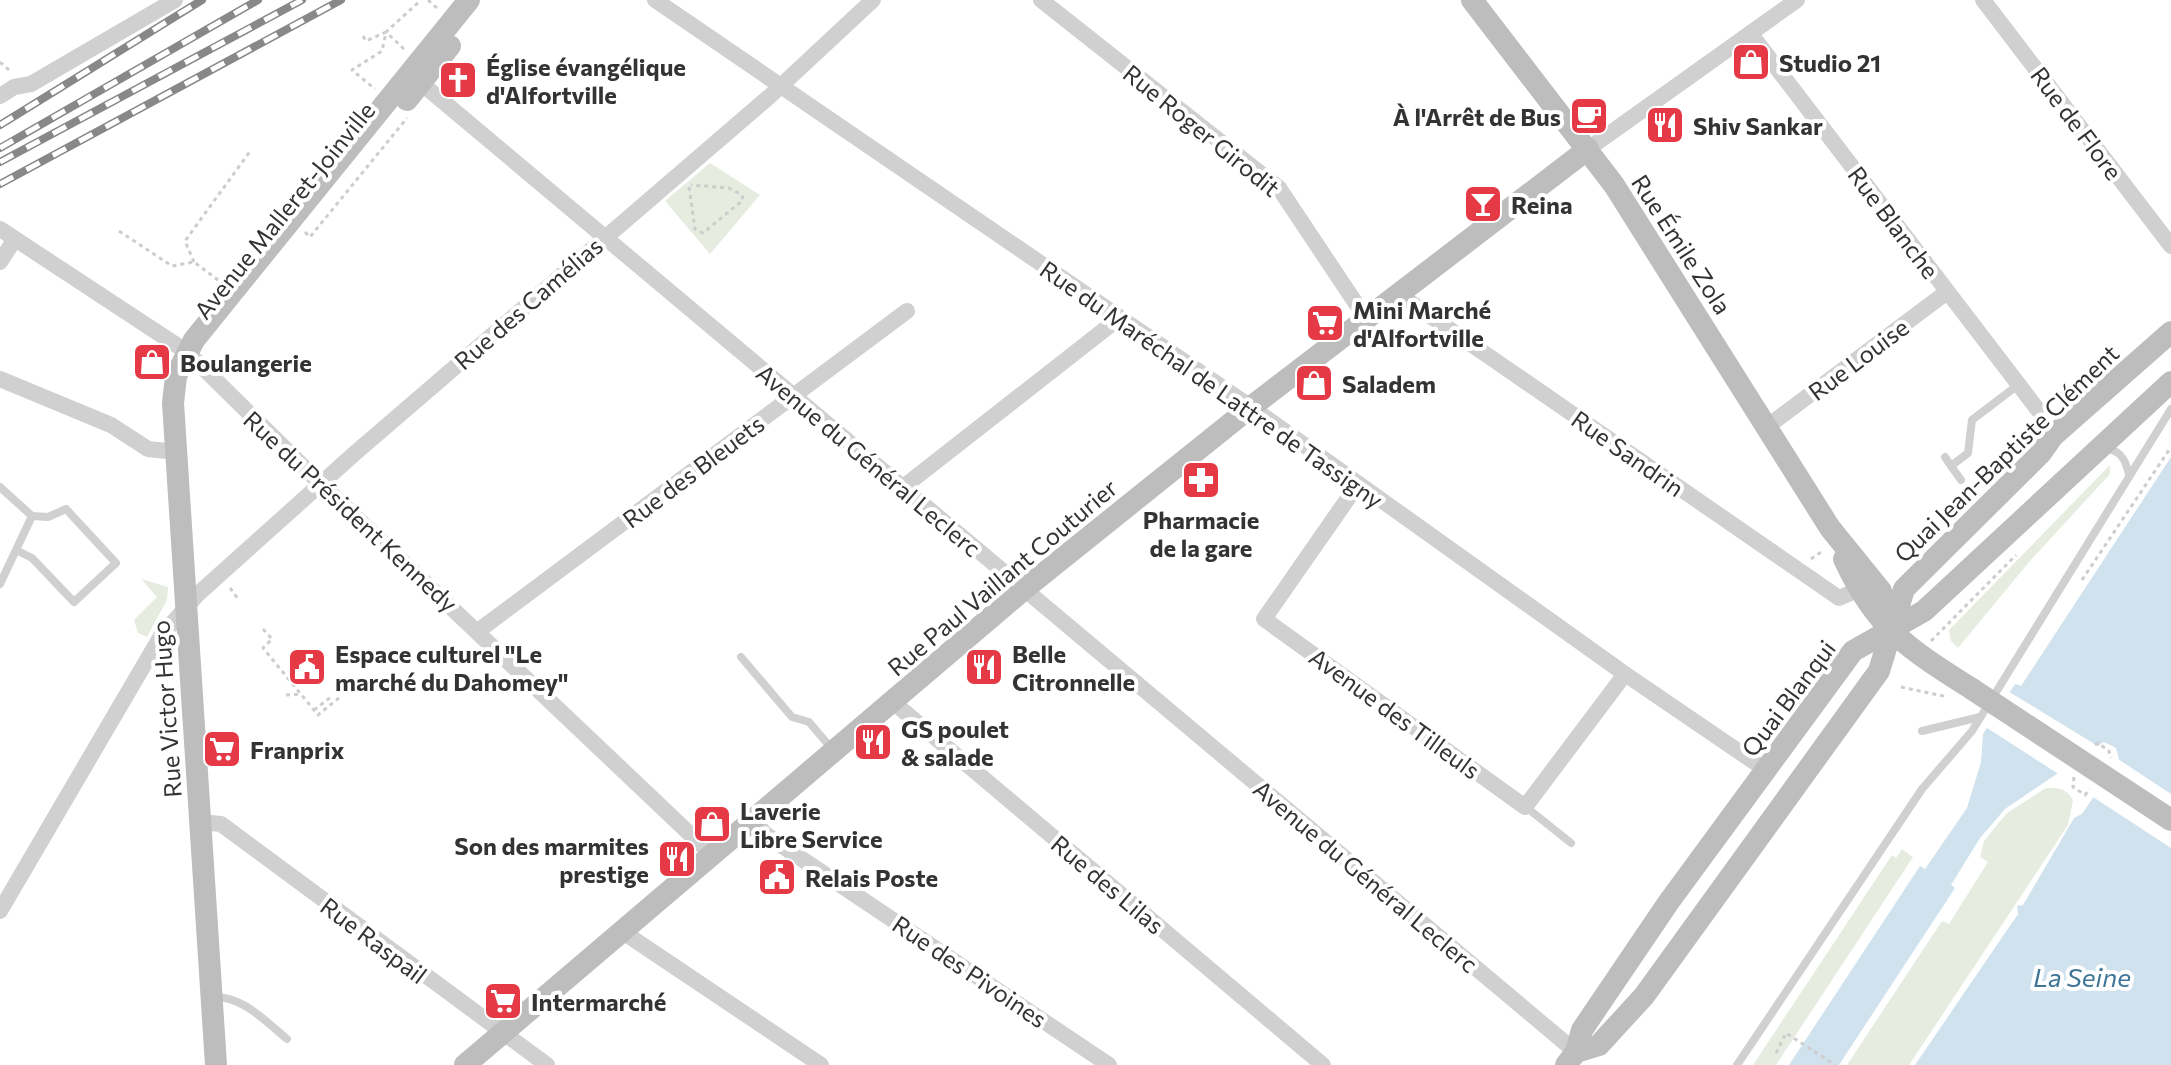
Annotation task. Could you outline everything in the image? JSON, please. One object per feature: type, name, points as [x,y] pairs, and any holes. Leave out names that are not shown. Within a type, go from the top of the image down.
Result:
[{"type":"street","points":[[0,75],[7,91],[31,84],[175,0]]},
{"type":"street","name":"Avenue Malleret-Joinville","points":[[187,352],[469,0]]},
{"type":"street","name":"Avenue Malleret-Joinville","points":[[187,352],[213,341],[485,0]]},
{"type":"street","name":"Rue du Maréchal de Lattre de Tassigny","points":[[655,0],[1251,407],[1625,674],[1766,770]]},
{"type":"street","name":"Rue des Camélias","points":[[0,911],[161,636],[185,609],[873,0]]},
{"type":"street","name":"Rue Roger Girodit","points":[[1041,0],[1279,188],[1367,320]]},
{"type":"street","name":"Rue Émile Zola","points":[[1472,0],[1588,149],[1768,426],[1830,528],[1858,590],[1890,630]]},
{"type":"street","points":[[1588,149],[1797,0]]},
{"type":"street","name":"Rue de Flore","points":[[1983,0],[2171,246]]},
{"type":"street","name":"Rue Blanche","points":[[1750,33],[2038,410]]},
{"type":"street","name":"Avenue du Général Leclerc","points":[[421,83],[1023,590],[1571,1058]]},
{"type":"street","name":"Rue Paul Vaillant Couturier","points":[[465,1065],[1023,590],[1251,407],[1588,149]]},
{"type":"street","points":[[0,262],[6,233]]},
{"type":"street","name":"Rue du Président Kennedy","points":[[6,233],[187,352],[322,485],[712,855]]},
{"type":"street","name":"Rue Louise","points":[[1768,426],[1947,292]]},
{"type":"street","name":"Rue Sandrin","points":[[1400,295],[1839,598],[1858,590]]},
{"type":"street","name":"Rue des Bleuets","points":[[478,631],[907,311]]},
{"type":"street","points":[[902,488],[1118,319]]},
{"type":"street","name":"Quai Jean-Baptiste Clément","points":[[1890,630],[1904,589],[2041,453],[2053,436],[2171,332]]},
{"type":"street","name":"Rue Victor Hugo","points":[[187,352],[174,389],[176,452],[216,1065]]},
{"type":"street","points":[[0,379],[111,425],[148,449],[176,452]]},
{"type":"street","points":[[1571,1058],[1599,1045],[1644,996],[1879,671],[1890,630],[1924,611],[2171,382]]},
{"type":"street","name":"Avenue des Tilleuls","points":[[1358,484],[1264,619],[1525,807]]},
{"type":"street","name":"Rue Émile Zola","points":[[1830,528],[1881,591],[1890,630]]},
{"type":"street","points":[[1890,630],[1965,694],[2171,820]]},
{"type":"street","name":"Quai Blanqui","points":[[1571,1058],[1582,1030],[1668,903],[1853,651],[1890,630]]},
{"type":"street","points":[[1525,807],[1625,674]]},
{"type":"street","name":"Rue des Lilas","points":[[893,702],[1323,1065]]},
{"type":"street","name":"Rue des Pivoines","points":[[755,820],[764,833],[778,843],[1109,1065]]},
{"type":"street","name":"Rue Raspail","points":[[200,822],[221,824],[501,1034],[547,1065]]},
{"type":"street","points":[[623,932],[821,1065]]},
{"type":"lane","points":[[1951,466],[1968,453],[1972,420],[2019,385]]},
{"type":"lane","points":[[1737,1065],[1922,789],[1980,717],[2171,409]]},
{"type":"lane","points":[[2101,449],[2119,453],[2126,461],[2129,476]]},
{"type":"lane","points":[[1945,457],[1961,480]]},
{"type":"lane","points":[[0,487],[32,516],[48,517],[66,509],[116,563],[74,602],[32,558],[16,550]]},
{"type":"lane","points":[[0,584],[32,516]]},
{"type":"lane","points":[[741,657],[792,717],[809,722],[834,752]]},
{"type":"lane","points":[[1922,731],[1980,717]]},
{"type":"lane","points":[[1525,807],[1571,843]]},
{"type":"lane","points":[[212,997],[228,996],[252,1010],[287,1039]]},
{"type":"path","points":[[363,36],[366,41],[386,32],[421,0]]},
{"type":"path","points":[[386,32],[410,54]]},
{"type":"path","points":[[378,91],[352,70],[382,51],[386,32]]},
{"type":"path","points":[[301,229],[310,237],[408,117]]},
{"type":"path","points":[[224,284],[194,262],[185,241],[251,150]]},
{"type":"path","points":[[688,182],[694,187],[729,188],[742,195],[743,200],[703,233],[695,229],[688,182]]},
{"type":"path","points":[[119,231],[172,266],[194,262]]},
{"type":"path","points":[[2080,581],[2171,447]]},
{"type":"path","points":[[1812,557],[1819,553]]},
{"type":"path","points":[[1925,646],[2016,554]]},
{"type":"path","points":[[225,582],[238,599]]},
{"type":"path","points":[[263,629],[272,639],[263,648],[318,715],[340,697]]},
{"type":"path","points":[[1901,687],[1965,694]]},
{"type":"path","points":[[286,695],[302,694]]},
{"type":"path","points":[[314,710],[331,697]]},
{"type":"path","points":[[1776,1053],[1786,1033],[1835,1065]]},
{"type":"shaded area","points":[[710,163],[760,195],[710,254],[665,201]]},
{"type":"shaded area","points":[[2110,465],[2110,474],[2029,562],[1958,648],[1951,641],[1949,630]]},
{"type":"shaded area","points":[[141,579],[168,587],[167,600],[147,637],[138,633],[134,620],[157,597]]},
{"type":"shaded area","points":[[2046,788],[2062,790],[2073,800],[2068,825],[1909,1065],[1847,1065],[1942,921],[1949,924],[1988,862],[1980,857],[1984,841],[2007,813]]},
{"type":"shaded area","points":[[1902,849],[1913,857],[1776,1065],[1753,1065],[1892,855],[1896,858]]},
{"type":"water","name":"La Seine","points":[[2171,457],[2171,1065],[1915,1065],[2018,914],[2017,906],[2023,905],[2074,818],[2082,814],[2119,759],[2116,748],[2104,742],[2005,809],[1980,838],[1951,885],[1955,888],[1839,1065],[1789,1065],[1920,866],[1925,869],[1967,808],[1981,762],[1983,734],[2015,684],[2021,686]]},
{"type":"pier","points":[[2006,690],[2101,748],[2060,775],[1984,726]]},
{"type":"pier","points":[[2115,757],[2171,794],[2171,848],[2090,795]]},
{"type":"railway","points":[[0,125],[202,0]]},
{"type":"railway","points":[[0,148],[258,0]]},
{"type":"railway","points":[[0,162],[302,0]]},
{"type":"railway","points":[[0,184],[341,0]]},
{"type":"place","name":"Studio 21","points":[[1751,62]]},
{"type":"place","name":"Église évangélique d'Alfortville","points":[[458,80]]},
{"type":"place","name":"À l'Arrêt de Bus","points":[[1589,116]]},
{"type":"place","name":"Shiv Sankar","points":[[1665,125]]},
{"type":"place","name":"Reina","points":[[1483,204]]},
{"type":"place","name":"Mini Marché d'Alfortville","points":[[1325,323]]},
{"type":"place","name":"Boulangerie","points":[[152,362]]},
{"type":"place","name":"Saladem","points":[[1314,383]]},
{"type":"place","name":"Pharmacie de la gare","points":[[1201,480]]},
{"type":"place","name":"Espace culturel \"Le marché du Dahomey\"","points":[[307,667]]},
{"type":"place","name":"Belle Citronnelle","points":[[984,667]]},
{"type":"place","name":"GS poulet & salade","points":[[873,742]]},
{"type":"place","name":"Franprix","points":[[222,749]]},
{"type":"place","name":"Laverie Libre Service","points":[[712,824]]},
{"type":"place","name":"Son des marmites prestige","points":[[677,859]]},
{"type":"place","name":"Relais Poste","points":[[777,877]]},
{"type":"place","name":"Intermarché","points":[[503,1001]]}]
